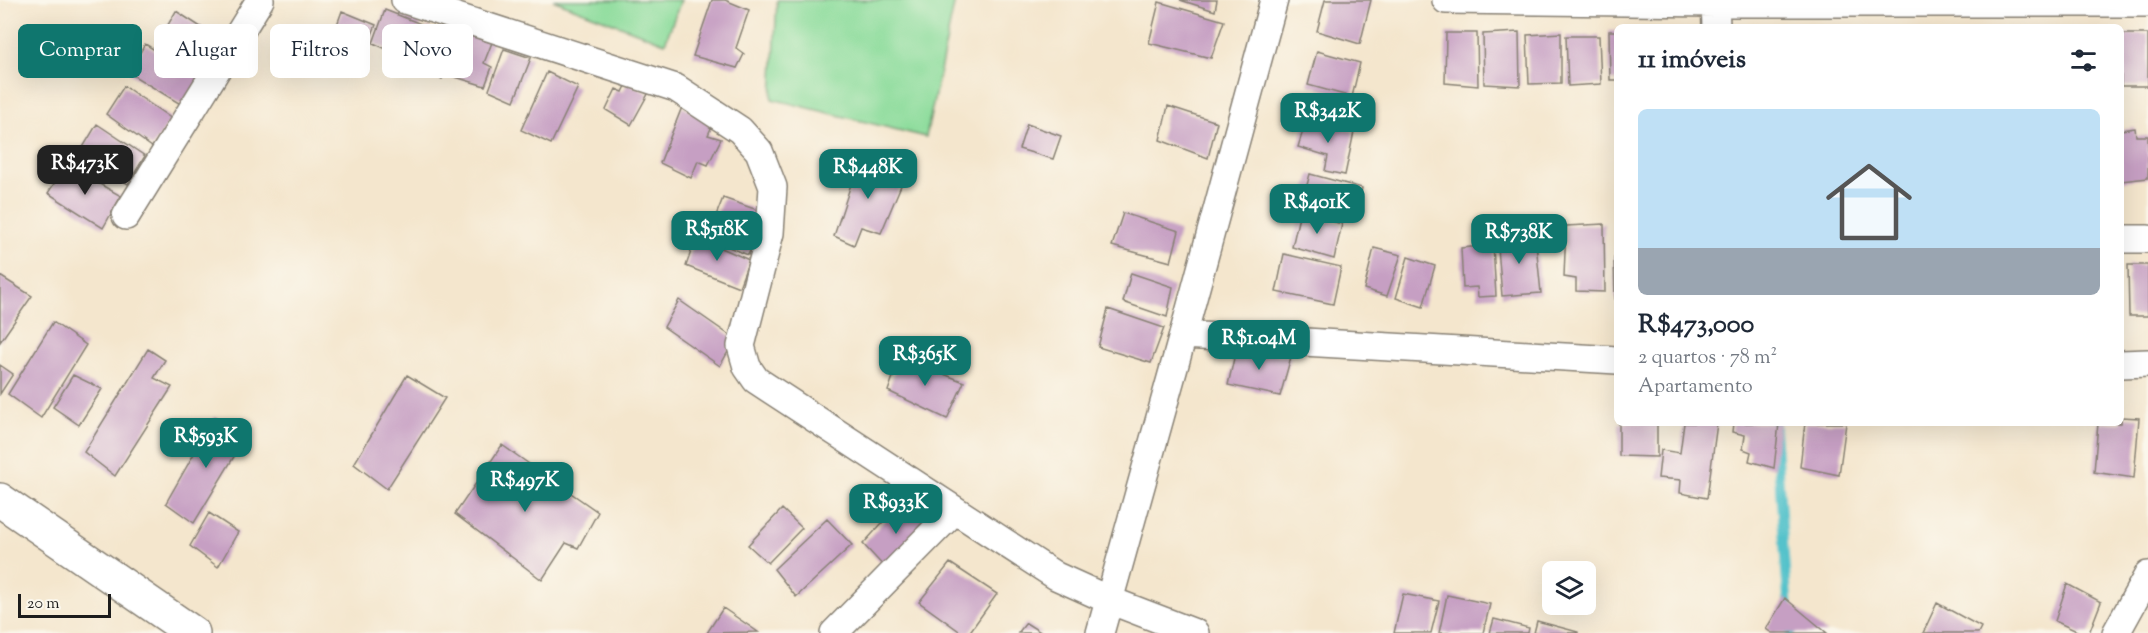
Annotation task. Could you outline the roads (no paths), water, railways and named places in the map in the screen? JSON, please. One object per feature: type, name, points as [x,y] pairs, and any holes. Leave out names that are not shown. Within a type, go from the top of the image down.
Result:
[{"type":"street","points":[[126,216],[260,0]]},
{"type":"street","points":[[405,0],[676,88],[740,130],[759,151],[773,187],[770,233],[741,346],[747,367],[756,380],[1056,576],[1109,600],[1195,633]]},
{"type":"street","points":[[1100,633],[1274,0]]},
{"type":"street","points":[[1446,0],[1715,10],[2148,3]]},
{"type":"street","points":[[2124,239],[2148,239]]},
{"type":"street","points":[[1183,335],[1614,360]]},
{"type":"street","points":[[2124,363],[2148,363]]},
{"type":"street","points":[[0,500],[192,633]]},
{"type":"street","points":[[834,633],[955,510]]},
{"type":"street","points":[[2116,633],[2148,575]]},
{"type":"waterway","points":[[1775,426],[1790,633]]}]
